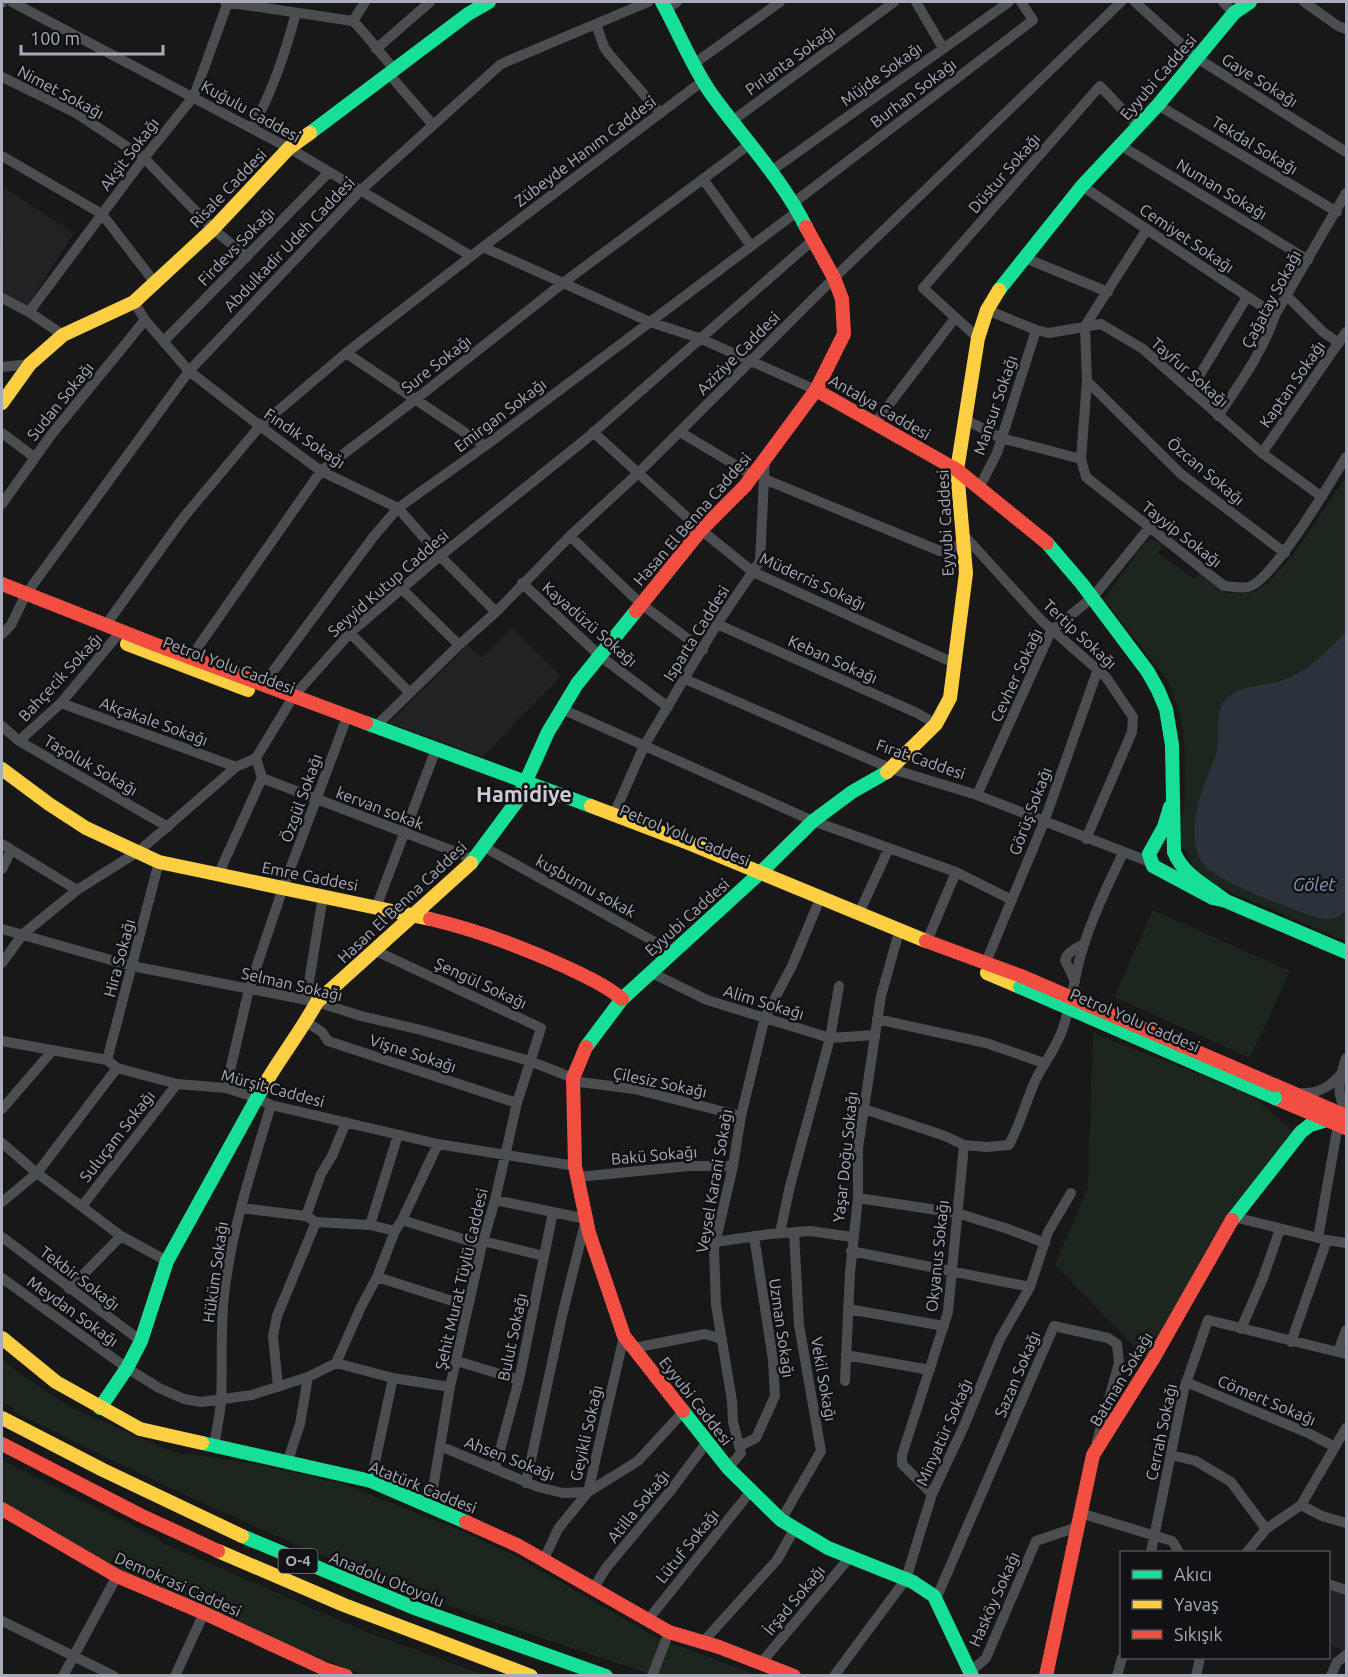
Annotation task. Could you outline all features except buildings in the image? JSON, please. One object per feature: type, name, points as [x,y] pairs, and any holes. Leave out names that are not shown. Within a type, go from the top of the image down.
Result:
[{"type":"main road","name":"Risale Caddesi","points":[[2,404],[30,364],[63,335],[134,302],[213,229],[289,148],[468,14],[489,2]]},
{"type":"main road","name":"Eyyubi Caddesi","points":[[936,1599],[906,1579],[828,1548],[782,1520],[728,1468],[624,1336],[589,1233],[576,1172],[573,1079],[586,1045],[622,999],[813,822],[852,792],[892,769],[936,724],[950,698],[966,573],[957,470],[978,338],[987,310],[1001,286],[1082,186],[1158,105],[1234,13],[1251,2]]},
{"type":"main road","name":"Antalya Caddesi","points":[[668,4],[704,80],[771,171],[795,208],[834,278],[842,299],[844,334],[816,390],[957,470],[1041,537],[1093,597],[1153,678],[1167,708],[1172,728],[1173,799]]},
{"type":"main road","name":"Hasan El Benna Caddesi","points":[[100,1408],[127,1368],[141,1341],[167,1261],[279,1059],[306,1022],[312,1001],[376,951],[468,867],[517,801],[548,732],[577,684],[701,530],[745,486],[758,477],[765,459],[816,390]]},
{"type":"main road","name":"Petrol Yolu Caddesi","points":[[2,584],[24,599],[291,701],[344,724],[433,757],[614,814],[817,906],[897,939],[1021,982],[1275,1091],[1339,1122]]},
{"type":"main road","name":"Petrol Yolu Caddesi","points":[[2,595],[24,599],[105,626],[118,636],[191,657],[262,686],[291,701],[376,726],[756,877],[859,913],[986,962],[1021,982]]},
{"type":"main road","name":"Emre Caddesi","points":[[2,769],[51,806],[90,830],[159,862],[323,897],[377,905],[415,916],[444,920],[501,938],[538,953],[599,982],[622,999]]},
{"type":"main road","points":[[1152,860],[1168,867],[1173,861],[1175,827],[1173,799]]},
{"type":"main road","points":[[1152,860],[1173,799]]},
{"type":"main road","points":[[1152,860],[1158,844],[1169,847],[1188,873],[1226,901]]},
{"type":"main road","points":[[1152,860],[1213,898],[1226,901],[1347,952]]},
{"type":"main road","name":"Petrol Yolu Caddesi","points":[[1293,1100],[1339,1122]]},
{"type":"main road","points":[[1293,1100],[1299,1114],[1301,1132]]},
{"type":"main road","points":[[1301,1132],[1310,1125],[1339,1122]]},
{"type":"main road","name":"Batman Sokağı","points":[[1046,1676],[1094,1455],[1153,1359],[1234,1217],[1301,1132]]},
{"type":"main road","name":"Atatürk Caddesi","points":[[2,1338],[56,1382],[140,1429],[371,1481],[519,1546],[669,1632],[794,1676]]},
{"type":"main road","name":"Anadolu Otoyolu","points":[[2,1418],[181,1509],[238,1535],[418,1610],[606,1676]]},
{"type":"main road","name":"O-4","points":[[2,1444],[159,1524],[255,1568],[380,1621],[531,1676]]},
{"type":"main road","name":"Demokrasi Caddesi","points":[[3,1513],[117,1576],[204,1613],[326,1673],[346,1676]]},
{"type":"main road","points":[[936,1599],[971,1674]]},
{"type":"street","name":"Kuğulu Caddesi","points":[[12,2],[289,148],[471,256]]},
{"type":"street","name":"Akşit Sokağı","points":[[29,312],[144,158],[194,96],[227,2]]},
{"type":"street","points":[[227,2],[353,21],[368,35],[391,71],[433,125]]},
{"type":"street","points":[[353,21],[365,2]]},
{"type":"street","points":[[376,49],[430,2]]},
{"type":"street","name":"Abdulkadir Udeh Caddesi","points":[[2,634],[11,625],[24,599],[189,371],[360,191],[501,64],[648,2]]},
{"type":"street","points":[[695,63],[780,2]]},
{"type":"street","name":"Pırlanta Sokağı","points":[[732,121],[894,2]]},
{"type":"street","points":[[915,2],[943,48]]},
{"type":"street","name":"Müjde Sokağı","points":[[771,171],[1009,2]]},
{"type":"street","name":"Burhan Sokağı","points":[[795,208],[1034,20],[1021,2]]},
{"type":"street","name":"Aziziye Caddesi","points":[[376,726],[496,612],[570,536],[680,432],[834,278],[1121,2]]},
{"type":"street","name":"Gaye Sokağı","points":[[1136,2],[1197,58],[1347,152]]},
{"type":"street","points":[[1223,2],[1234,13]]},
{"type":"street","points":[[1304,2],[1338,26],[1347,29]]},
{"type":"street","points":[[252,128],[264,107],[282,65],[296,12]]},
{"type":"street","points":[[596,24],[604,47],[609,54],[660,113]]},
{"type":"street","name":"Nimet Sokağı","points":[[2,77],[76,113],[144,158],[213,229],[247,257]]},
{"type":"street","name":"Zübeyde Hanım Caddesi","points":[[105,626],[183,518],[260,426],[346,353],[704,80]]},
{"type":"street","name":"Düstur Sokağı","points":[[978,338],[923,288],[1100,86],[1138,126]]},
{"type":"street","name":"Tekdal Sokağı","points":[[1158,105],[1337,212]]},
{"type":"street","name":"Sure Sokağı","points":[[191,657],[321,471],[563,283],[750,144]]},
{"type":"street","name":"Numan Sokağı","points":[[1120,145],[1308,260]]},
{"type":"street","points":[[2,156],[102,214],[155,283]]},
{"type":"street","name":"Firdevs Sokağı","points":[[164,341],[328,172]]},
{"type":"street","points":[[703,179],[751,246]]},
{"type":"street","name":"Cemiyet Sokağı","points":[[1082,186],[1275,315]]},
{"type":"street","name":"Çağatay Sokağı","points":[[1218,416],[1250,368],[1268,337],[1275,315],[1347,194]]},
{"type":"street","name":"Emirgan Sokağı","points":[[262,686],[374,536],[398,508],[751,246],[795,208]]},
{"type":"street","points":[[964,419],[1001,438],[1081,459],[1087,381],[1085,326],[1147,229]]},
{"type":"street","name":"Seyyid Kutup Caddesi","points":[[256,758],[291,701],[350,633],[440,556],[593,432],[813,240]]},
{"type":"street","points":[[483,247],[650,322],[699,338],[816,390]]},
{"type":"street","points":[[1025,258],[1108,292]]},
{"type":"street","points":[[1287,296],[1323,332],[1339,343]]},
{"type":"street","points":[[1190,391],[1247,297]]},
{"type":"street","points":[[2,298],[29,312],[63,335]]},
{"type":"street","name":"Fındık Sokağı","points":[[134,302],[145,320],[189,371],[321,471],[398,508],[440,556],[496,612]]},
{"type":"street","name":"Tayfur Sokağı","points":[[987,310],[1049,333],[1101,324],[1143,349],[1262,453],[1322,497]]},
{"type":"street","points":[[875,423],[955,318]]},
{"type":"street","name":"Sudan Sokağı","points":[[2,504],[34,457],[145,320]]},
{"type":"street","name":"Mansur Sokağı","points":[[979,488],[997,453],[1036,330]]},
{"type":"street","name":"Kaptan Sokağı","points":[[1262,453],[1347,332]]},
{"type":"street","points":[[346,353],[484,446]]},
{"type":"street","points":[[2,368],[30,364]]},
{"type":"street","name":"Özcan Sokağı","points":[[1087,381],[1181,474],[1285,553]]},
{"type":"street","name":"Müderris Sokağı","points":[[593,432],[701,530],[753,572],[954,663]]},
{"type":"street","points":[[680,432],[758,477],[940,551],[963,538]]},
{"type":"street","points":[[2,433],[34,457]]},
{"type":"street","name":"Tayyip Sokağı","points":[[1081,459],[1086,477],[1224,586],[1248,587],[1261,578],[1285,553],[1347,457]]},
{"type":"street","name":"Isparta Caddesi","points":[[614,814],[644,746],[717,624],[760,561],[758,477]]},
{"type":"street","name":"Cevher Sokağı","points":[[977,795],[1051,631],[1093,597],[1149,528]]},
{"type":"street","points":[[570,536],[641,603],[702,650]]},
{"type":"street","name":"Tertip Sokağı","points":[[963,538],[1051,631],[1106,677],[1133,717],[1132,732],[1086,839]]},
{"type":"street","name":"Kayadüzü Sokağı","points":[[522,584],[600,656],[668,707]]},
{"type":"street","points":[[402,589],[459,645]]},
{"type":"street","name":"Keban Sokağı","points":[[717,624],[917,713],[936,724]]},
{"type":"street","points":[[350,633],[410,693]]},
{"type":"street","name":"Bahçecik Sokağı","points":[[19,741],[61,703],[118,636]]},
{"type":"street","name":"Görüş Sokağı","points":[[986,962],[1044,822],[1098,669]]},
{"type":"street","name":"Fırat Caddesi","points":[[685,679],[892,769],[977,795],[1123,853],[1152,860]]},
{"type":"street","name":"Akçakale Sokağı","points":[[61,703],[236,768]]},
{"type":"street","points":[[562,709],[813,822],[956,872],[1012,900]]},
{"type":"street","name":"Özgül Sokağı","points":[[226,1088],[249,989],[283,888],[344,724]]},
{"type":"street","name":"Taşoluk Sokağı","points":[[2,726],[19,741],[168,827]]},
{"type":"street","points":[[377,905],[433,757]]},
{"type":"street","points":[[2,963],[23,934],[77,890],[139,851],[236,768],[256,758],[262,778],[218,875]]},
{"type":"street","name":"kervan sokak","points":[[262,778],[403,834],[474,859]]},
{"type":"street","points":[[2,844],[77,890]]},
{"type":"street","name":"kuşburnu sokak","points":[[484,847],[673,952]]},
{"type":"street","points":[[859,913],[889,848]]},
{"type":"street","points":[[2,869],[11,851]]},
{"type":"street","points":[[864,1109],[945,1136],[964,1145],[987,1147],[1010,1145],[1044,1063],[1059,1040],[1065,1025],[1085,943],[1098,907],[1123,853]]},
{"type":"street","name":"Hira Sokağı","points":[[107,1060],[159,862]]},
{"type":"street","points":[[927,941],[956,872]]},
{"type":"street","points":[[312,1001],[323,897]]},
{"type":"street","name":"Veysel Karani Sokağı","points":[[740,1446],[733,1422],[732,1401],[716,1305],[714,1248],[733,1166],[741,1116],[765,1017],[792,966],[817,906]]},
{"type":"street","name":"Selman Sokağı","points":[[2,929],[132,966],[312,1001],[530,1061],[573,1079]]},
{"type":"street","name":"Yaşar Doğu Sokağı","points":[[845,1381],[851,1251],[858,1198],[858,1148],[881,996],[897,939]]},
{"type":"street","name":"Şengül Sokağı","points":[[376,951],[541,1028],[530,1061]]},
{"type":"street","name":"Alim Sokağı","points":[[651,972],[707,1000],[830,1038],[875,1035]]},
{"type":"street","points":[[780,1233],[790,1186],[830,1038],[839,986]]},
{"type":"street","points":[[877,1019],[986,1043],[1044,1063]]},
{"type":"street","name":"Vişne Sokağı","points":[[306,1022],[322,1032],[328,1041],[517,1103]]},
{"type":"street","name":"Mürşit Caddesi","points":[[2,1041],[107,1060],[117,1068],[177,1084],[226,1088],[257,1098],[271,1106],[438,1144],[504,1155],[576,1172]]},
{"type":"street","points":[[2,1109],[53,1050]]},
{"type":"street","points":[[1347,1058],[1341,1074],[1340,1095],[1347,1110]]},
{"type":"street","name":"Şehit Murat Tüylü Caddesi","points":[[430,1506],[450,1387],[482,1243],[495,1200],[517,1103],[530,1061]]},
{"type":"street","points":[[2,1202],[37,1173],[117,1068]]},
{"type":"street","points":[[1293,1100],[1317,1093],[1328,1087],[1341,1074]]},
{"type":"street","name":"Çilesiz Sokağı","points":[[573,1079],[634,1089],[741,1116]]},
{"type":"street","name":"Suluçam Sokağı","points":[[82,1206],[177,1084]]},
{"type":"street","name":"Hüküm Sokağı","points":[[214,1447],[220,1398],[224,1296],[233,1240],[271,1106]]},
{"type":"street","points":[[278,1387],[273,1336],[277,1316],[311,1219],[321,1174],[333,1156],[346,1122]]},
{"type":"street","points":[[1292,1342],[1322,1239],[1339,1122]]},
{"type":"street","points":[[370,1225],[398,1135]]},
{"type":"street","points":[[2,1143],[37,1173],[120,1236],[167,1261]]},
{"type":"street","points":[[438,1144],[395,1231],[377,1277],[336,1363],[393,1378],[450,1387]]},
{"type":"street","name":"Okyanus Sokağı","points":[[932,1494],[902,1464],[902,1455],[948,1312],[964,1145]]},
{"type":"street","name":"Bakü Sokağı","points":[[576,1172],[733,1166]]},
{"type":"street","name":"Minyatür Sokağı","points":[[834,1676],[906,1579],[932,1494],[964,1426],[1000,1339],[1030,1287],[1048,1232],[1071,1193]]},
{"type":"street","points":[[858,1198],[957,1213],[1045,1243]]},
{"type":"street","points":[[495,1200],[586,1219],[562,1316],[526,1483]]},
{"type":"street","points":[[241,1208],[370,1225],[395,1231]]},
{"type":"street","name":"Bulut Sokağı","points":[[495,1468],[519,1380],[553,1212]]},
{"type":"street","points":[[1234,1217],[1347,1243]]},
{"type":"street","points":[[402,1220],[482,1243],[544,1256]]},
{"type":"street","points":[[1280,1229],[1263,1278],[1240,1329],[1342,1353],[1347,1330]]},
{"type":"street","points":[[715,1242],[810,1231],[852,1237]]},
{"type":"street","name":"Vekil Sokağı","points":[[782,1520],[821,1451],[800,1325],[794,1232]]},
{"type":"street","points":[[69,1289],[120,1236]]},
{"type":"street","name":"Uzman Sokağı","points":[[740,1446],[756,1438],[775,1396],[773,1360],[754,1236]]},
{"type":"street","name":"Tekbir Sokağı","points":[[2,1238],[141,1341]]},
{"type":"street","points":[[851,1251],[951,1273],[973,1274],[1030,1287]]},
{"type":"street","points":[[377,1277],[468,1306]]},
{"type":"street","name":"Meydan Sokağı","points":[[2,1278],[127,1368],[159,1388],[184,1399],[201,1402],[252,1395],[308,1377],[336,1363]]},
{"type":"street","points":[[848,1309],[944,1326]]},
{"type":"street","name":"Cerrah Sokağı","points":[[1151,1551],[1186,1382],[1208,1320],[1240,1329]]},
{"type":"street","name":"Sazan Sokağı","points":[[936,1599],[1054,1326],[1108,1338],[1117,1344],[1119,1363],[1094,1455]]},
{"type":"street","points":[[634,1348],[705,1334],[722,1340]]},
{"type":"street","name":"Geyikli Sokağı","points":[[544,1559],[558,1529],[588,1492],[624,1336]]},
{"type":"street","points":[[846,1355],[930,1370]]},
{"type":"street","points":[[457,1361],[519,1380]]},
{"type":"street","points":[[287,1462],[300,1424],[308,1377]]},
{"type":"street","points":[[371,1481],[393,1378]]},
{"type":"street","name":"Cömert Sokağı","points":[[1186,1382],[1310,1434],[1340,1443]]},
{"type":"street","points":[[588,1492],[638,1461],[683,1412]]},
{"type":"street","points":[[1248,1551],[1266,1528],[1301,1506],[1347,1428]]},
{"type":"street","name":"Atilla Sokağı","points":[[593,1588],[606,1568],[671,1490],[707,1442]]},
{"type":"street","name":"Ahsen Sokağı","points":[[440,1446],[526,1483],[563,1493],[588,1492]]},
{"type":"street","points":[[728,1468],[741,1454],[740,1446]]},
{"type":"street","points":[[1171,1455],[1196,1461],[1231,1482],[1266,1528]]},
{"type":"street","name":"Lütuf Sokağı","points":[[647,1621],[751,1491]]},
{"type":"street","points":[[1301,1506],[1322,1516],[1347,1522]]},
{"type":"street","points":[[1079,1520],[1156,1535],[1172,1541],[1178,1551]]},
{"type":"street","name":"Hasköy Sokağı","points":[[971,1674],[986,1658],[1036,1541],[1079,1520]]},
{"type":"street","points":[[702,1643],[777,1560],[795,1528]]},
{"type":"street","name":"İrşad Sokağı","points":[[761,1663],[850,1557]]},
{"type":"street","points":[[63,1676],[117,1576]]},
{"type":"street","points":[[1330,1584],[1347,1590]]},
{"type":"street","points":[[175,1676],[204,1613]]},
{"type":"street","points":[[2,1621],[114,1676]]},
{"type":"street","points":[[652,1676],[669,1632]]},
{"type":"street","points":[[1331,1676],[1337,1658]]},
{"type":"street","points":[[1117,1676],[1122,1659]]},
{"type":"street","points":[[1197,1676],[1200,1659]]},
{"type":"shaded area","points":[[2,186],[74,233],[28,305],[2,293],[4,244]]},
{"type":"shaded area","points":[[1346,477],[1346,941],[1218,887],[1193,867],[1187,852],[1182,848],[1181,841],[1186,778],[1185,750],[1178,708],[1168,681],[1104,599],[1145,543],[1152,539],[1164,545],[1158,553],[1194,579],[1201,572],[1226,593],[1247,593],[1258,590],[1268,583],[1293,555]]},
{"type":"shaded area","points":[[512,628],[561,676],[483,757],[389,723],[468,645],[482,658]]},
{"type":"shaded area","points":[[1153,910],[1290,971],[1250,1058],[1114,997]]},
{"type":"shaded area","points":[[1093,1033],[1252,1095],[1293,1131],[1148,1361],[1055,1265],[1088,1187]]},
{"type":"shaded area","points":[[2,1358],[15,1370],[70,1407],[173,1452],[251,1463],[343,1484],[464,1532],[514,1555],[657,1638],[757,1675],[652,1675],[479,1617],[341,1564],[126,1467],[13,1411],[14,1408],[2,1402]]},
{"type":"shaded area","points":[[2,1460],[161,1542],[364,1631],[485,1675],[364,1675],[299,1650],[105,1565],[2,1501]]},
{"type":"shaded area","points":[[1330,1591],[1346,1595],[1345,1651],[1330,1645]]},
{"type":"water","name":"Gölet","points":[[1346,631],[1346,910],[1335,918],[1323,919],[1255,894],[1213,872],[1198,854],[1194,826],[1202,791],[1216,753],[1219,713],[1226,699],[1239,691],[1295,675],[1319,658]]},
{"type":"traffic: fast","points":[[310,133],[468,14],[489,2]]},
{"type":"traffic: fast","points":[[662,2],[710,92],[773,174],[806,227]]},
{"type":"traffic: fast","points":[[999,290],[1082,186],[1158,105],[1234,13],[1250,2]]},
{"type":"traffic: fast","points":[[1047,543],[1082,584],[1148,672],[1158,690],[1166,709],[1172,745],[1174,852],[1189,874],[1226,901]]},
{"type":"traffic: fast","points":[[471,863],[517,801],[548,732],[577,684],[636,611]]},
{"type":"traffic: fast","points":[[366,723],[591,806]]},
{"type":"traffic: fast","points":[[586,1047],[622,999],[760,873],[813,821],[852,792],[887,772]]},
{"type":"traffic: fast","points":[[1170,807],[1164,827],[1149,854],[1153,866],[1213,898],[1226,901],[1346,952]]},
{"type":"traffic: fast","points":[[1020,987],[1275,1098]]},
{"type":"traffic: fast","points":[[100,1408],[127,1368],[141,1341],[167,1261],[263,1087]]},
{"type":"traffic: fast","points":[[1232,1220],[1301,1132],[1310,1125],[1327,1120]]},
{"type":"traffic: fast","points":[[683,1411],[728,1468],[781,1520],[828,1548],[913,1582],[934,1596],[972,1676]]},
{"type":"traffic: fast","points":[[202,1443],[371,1481],[466,1522]]},
{"type":"traffic: fast","points":[[242,1536],[417,1609],[606,1676]]},
{"type":"traffic: slow","points":[[2,403],[30,364],[63,335],[134,302],[213,229],[289,148],[310,133]]},
{"type":"traffic: slow","points":[[887,772],[936,724],[950,698],[966,573],[957,470],[978,338],[987,310],[999,290]]},
{"type":"traffic: slow","points":[[127,644],[248,690]]},
{"type":"traffic: slow","points":[[2,769],[86,828],[159,862],[430,919]]},
{"type":"traffic: slow","points":[[591,806],[691,844],[926,941]]},
{"type":"traffic: slow","points":[[263,1087],[317,1002],[471,863]]},
{"type":"traffic: slow","points":[[987,973],[1020,987]]},
{"type":"traffic: slow","points":[[2,1338],[56,1382],[140,1429],[202,1443]]},
{"type":"traffic: slow","points":[[2,1418],[103,1470],[242,1536]]},
{"type":"traffic: slow","points":[[218,1551],[344,1605],[531,1676]]},
{"type":"traffic: jam","points":[[636,611],[701,530],[745,486],[816,390],[844,334],[842,299],[834,278],[806,227]]},
{"type":"traffic: jam","points":[[816,390],[957,470],[1047,543]]},
{"type":"traffic: jam","points":[[2,584],[154,644],[366,723]]},
{"type":"traffic: jam","points":[[430,919],[482,934],[533,953],[588,977],[622,999]]},
{"type":"traffic: jam","points":[[926,941],[1021,976]]},
{"type":"traffic: jam","points":[[1021,976],[1274,1085]]},
{"type":"traffic: jam","points":[[586,1047],[573,1078],[575,1166],[589,1233],[624,1336],[683,1411]]},
{"type":"traffic: jam","points":[[1274,1085],[1346,1116]]},
{"type":"traffic: jam","points":[[1275,1098],[1346,1128]]},
{"type":"traffic: jam","points":[[1046,1676],[1093,1455],[1153,1359],[1232,1220]]},
{"type":"traffic: jam","points":[[2,1444],[140,1515],[218,1551]]},
{"type":"traffic: jam","points":[[2,1509],[117,1576],[327,1670],[346,1676]]},
{"type":"traffic: jam","points":[[466,1522],[519,1546],[669,1632],[719,1647],[794,1676]]},
{"type":"district","name":"Hamidiye","points":[[524,794]]}]
